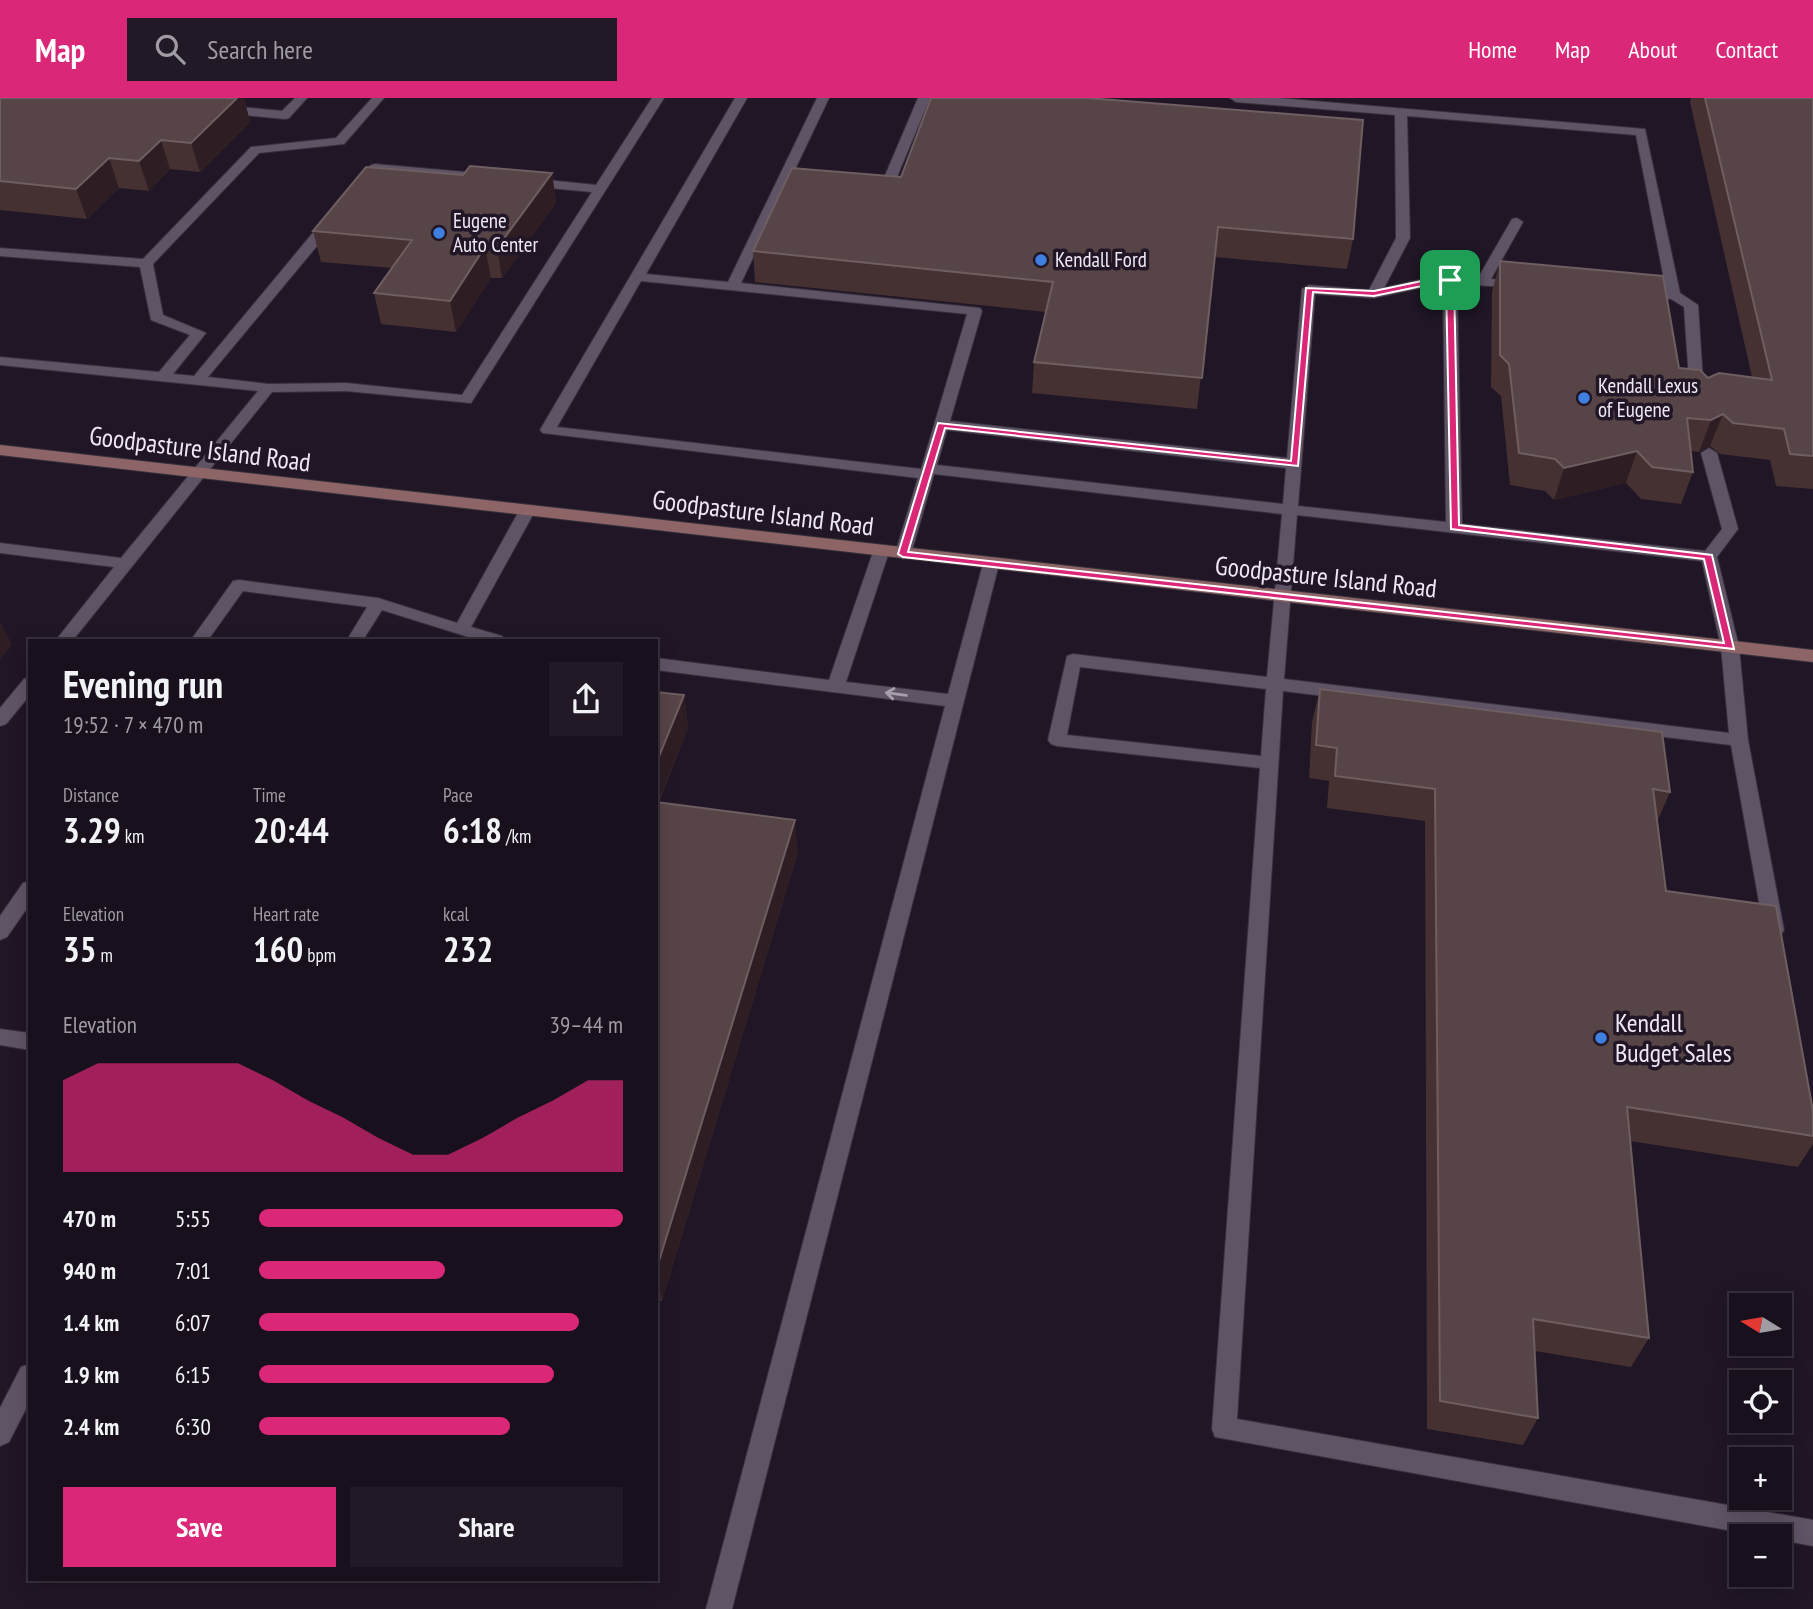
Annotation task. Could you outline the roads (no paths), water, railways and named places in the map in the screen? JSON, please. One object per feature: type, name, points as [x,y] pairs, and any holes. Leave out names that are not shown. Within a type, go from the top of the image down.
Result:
[{"type":"main road","name":"Goodpasture Island Road","points":[[0,450],[1813,656]]},
{"type":"lane","points":[[205,108],[285,115],[301,98]]},
{"type":"lane","points":[[146,263],[255,150],[340,141],[378,98]]},
{"type":"lane","points":[[0,361],[268,387],[346,387],[466,400],[658,98]]},
{"type":"lane","points":[[741,98],[548,430],[927,472],[1291,508],[1709,557]]},
{"type":"lane","points":[[732,287],[787,187],[823,98]]},
{"type":"lane","points":[[1236,98],[1641,132],[1674,295]]},
{"type":"lane","points":[[870,195],[883,196],[927,103]]},
{"type":"lane","points":[[1374,294],[1403,238],[1401,112]]},
{"type":"lane","points":[[197,381],[375,168],[600,188]]},
{"type":"lane","points":[[1482,282],[1517,222]]},
{"type":"lane","points":[[0,252],[146,263]]},
{"type":"lane","points":[[146,263],[156,317],[199,333],[163,377]]},
{"type":"lane","points":[[637,277],[975,311],[903,554]]},
{"type":"lane","points":[[1537,286],[1441,279],[1374,294],[1309,289],[1275,683],[1224,1429],[1813,1533]]},
{"type":"lane","points":[[1450,280],[1454,527]]},
{"type":"lane","points":[[1633,292],[1674,295],[1690,305],[1698,403]]},
{"type":"lane","points":[[65,639],[268,387]]},
{"type":"lane","points":[[941,425],[1295,464]]},
{"type":"lane","points":[[1709,453],[1730,529],[1709,557]]},
{"type":"lane","points":[[461,630],[527,511]]},
{"type":"lane","points":[[0,548],[127,564]]},
{"type":"lane","points":[[836,687],[881,552]]},
{"type":"lane","points":[[1709,557],[1730,647],[1740,740],[1779,954]]},
{"type":"lane","points":[[719,1609],[991,564]]},
{"type":"lane","points":[[201,639],[239,585],[378,603],[492,639]]},
{"type":"lane","points":[[356,639],[378,603]]},
{"type":"lane","points":[[1271,763],[1057,740],[1073,660],[1740,740]]},
{"type":"lane","points":[[658,664],[956,701]]},
{"type":"lane","points":[[0,720],[28,685]]},
{"type":"lane","points":[[0,932],[28,891]]},
{"type":"lane","points":[[0,1037],[28,1042]]},
{"type":"lane","points":[[0,1434],[28,1379]]},
{"type":"place","name":"Eugene Auto Center","points":[[439,233]]},
{"type":"place","name":"Kendall Ford","points":[[1041,260]]},
{"type":"place","name":"Kendall Lexus of Eugene","points":[[1584,398]]},
{"type":"place","name":"Kendall Budget Sales","points":[[1601,1038]]}]
